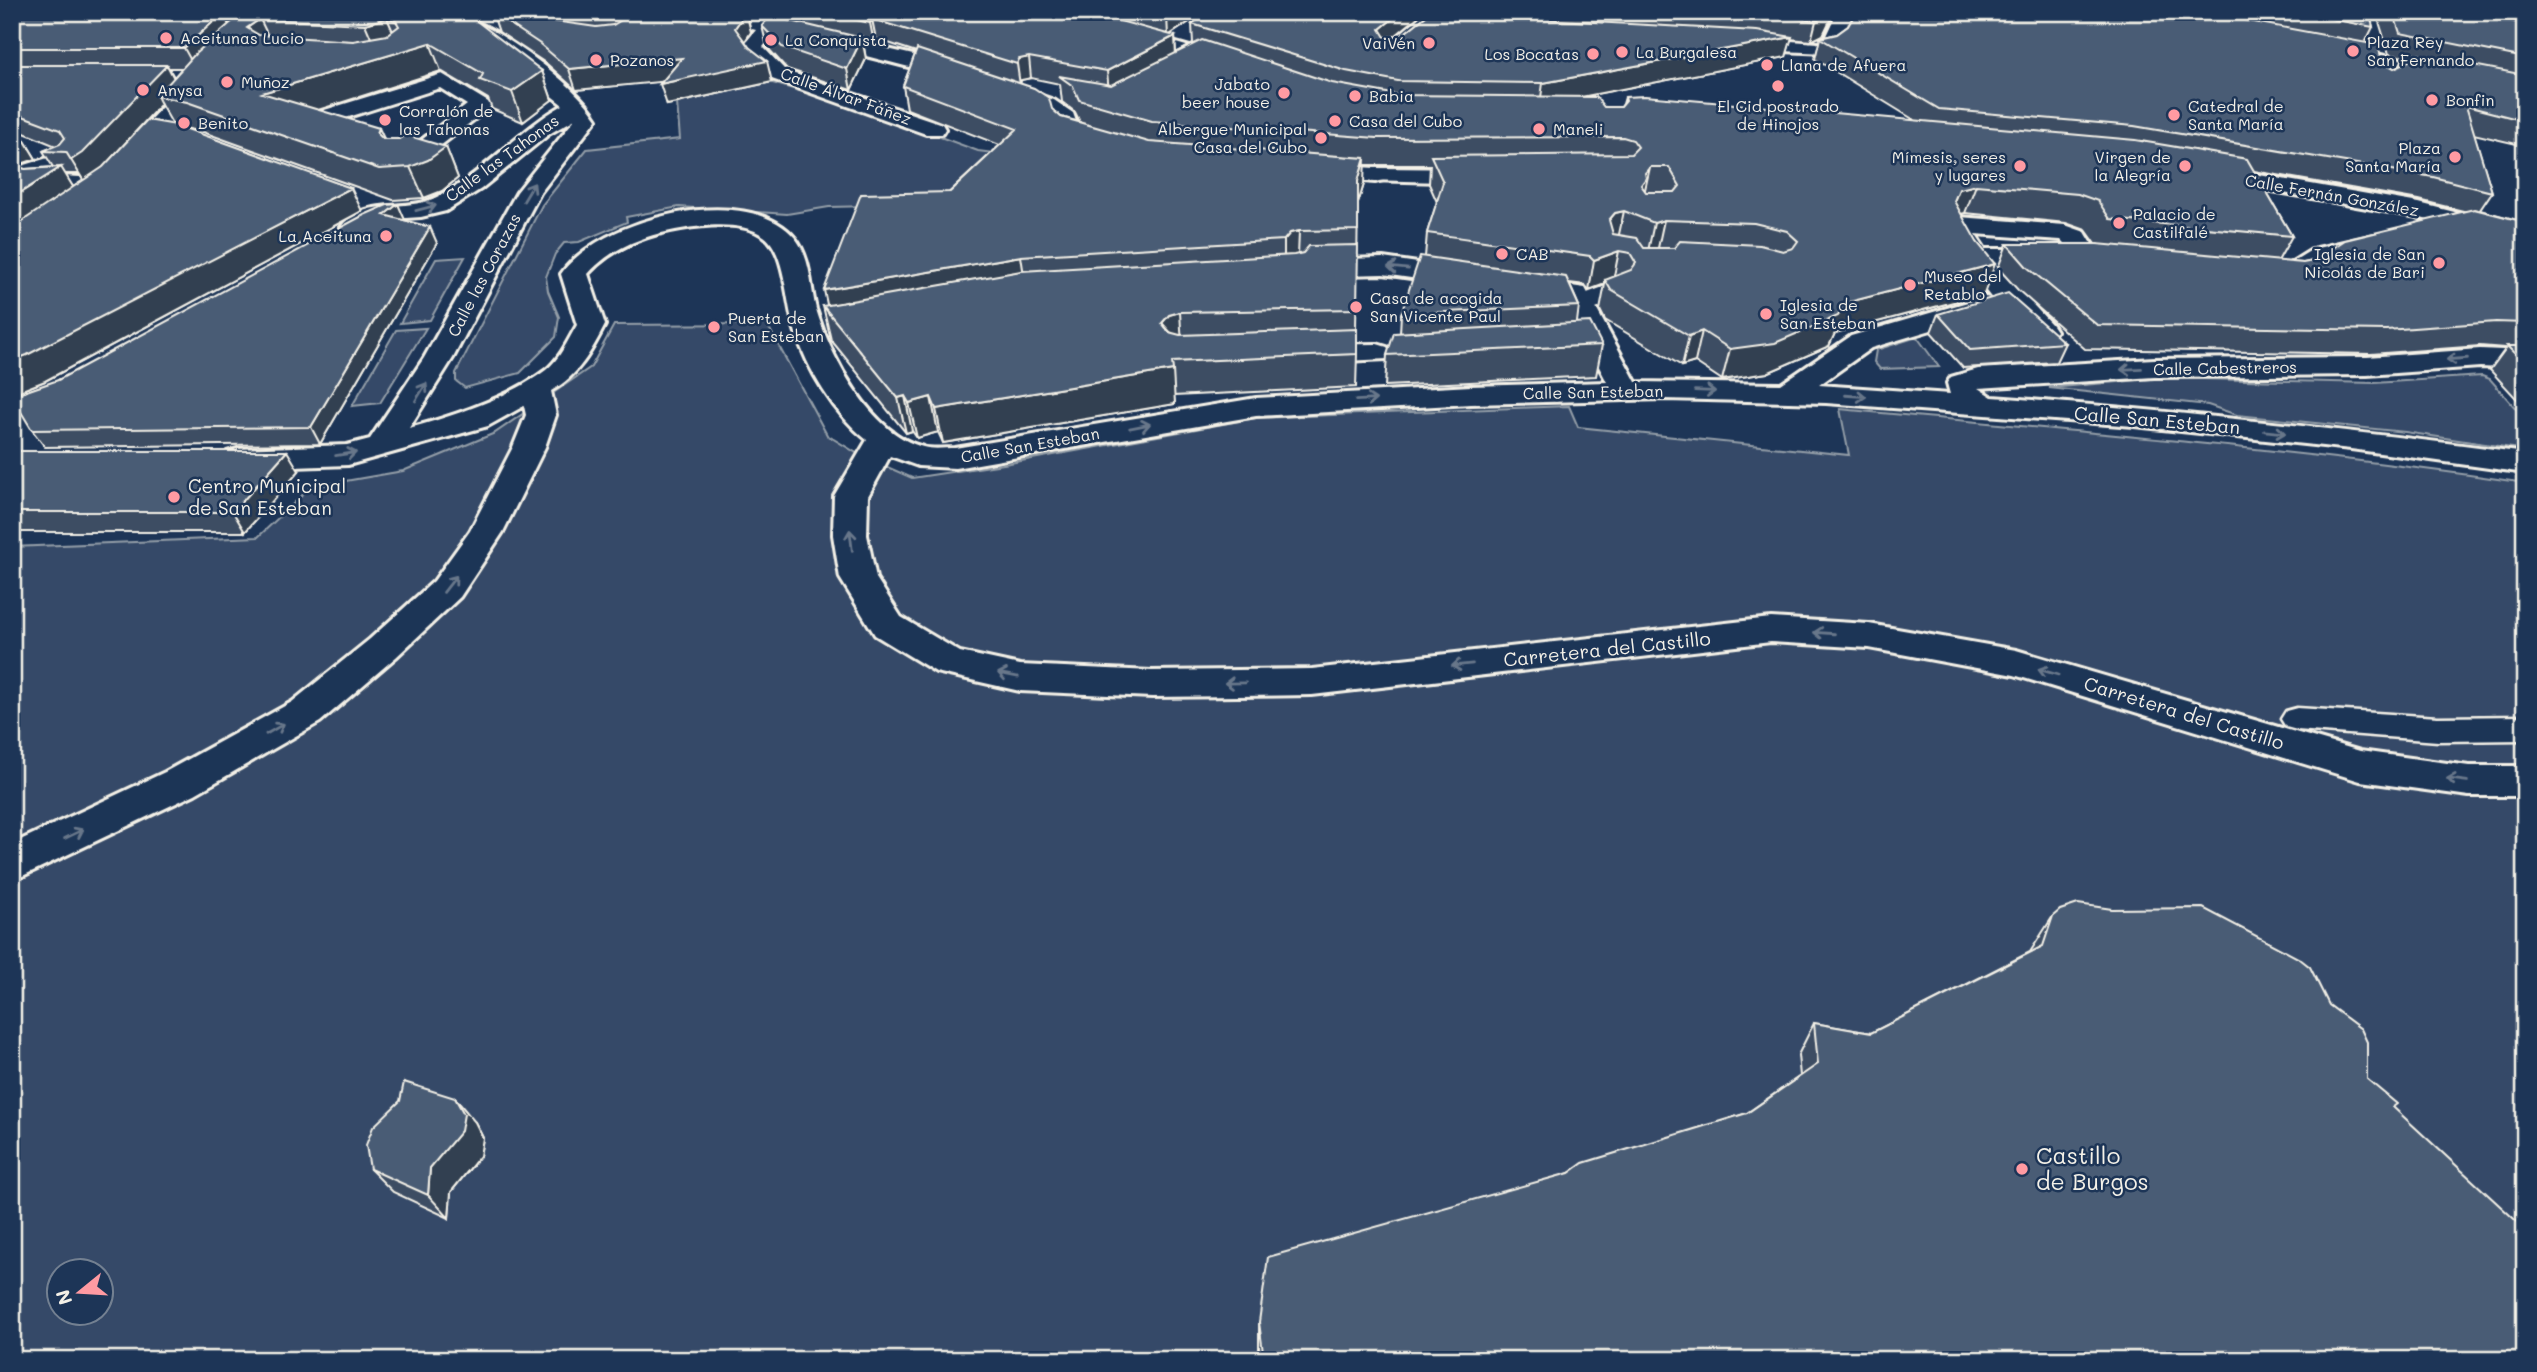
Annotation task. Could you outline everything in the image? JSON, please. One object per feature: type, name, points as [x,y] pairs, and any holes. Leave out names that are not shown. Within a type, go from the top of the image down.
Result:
[{"type":"street","points":[[1047,12],[1174,57],[1201,55],[1241,65]]},
{"type":"street","points":[[1718,42],[1762,40],[1820,50],[1832,44],[1847,12]]},
{"type":"street","points":[[409,26],[437,14],[503,21]]},
{"type":"street","points":[[437,14],[466,23],[506,45],[578,106]]},
{"type":"street","points":[[698,21],[730,14],[769,27],[1069,95]]},
{"type":"street","name":"Calle Álvar Fáñez","points":[[769,27],[752,47],[763,62],[779,75],[934,129]]},
{"type":"street","points":[[1174,57],[1191,33]]},
{"type":"street","points":[[2372,36],[2385,83]]},
{"type":"street","points":[[2319,47],[2447,75]]},
{"type":"street","points":[[940,67],[1046,105],[1065,118],[1067,131],[1072,134],[1122,149]]},
{"type":"street","points":[[39,149],[64,160],[19,175],[73,194],[101,186],[208,70],[177,77]]},
{"type":"street","points":[[365,137],[313,121],[442,80],[482,105],[405,154]]},
{"type":"street","name":"Calle las Tahonas","points":[[336,237],[391,211],[435,207],[460,191],[534,132],[578,106]]},
{"type":"street","name":"Calle las Corazas","points":[[380,447],[421,394],[534,182],[579,131],[586,119],[578,106]]},
{"type":"street","points":[[151,131],[183,137]]},
{"type":"street","name":"Calle Fernán González","points":[[2185,169],[2432,213],[2525,238]]},
{"type":"street","points":[[1293,170],[1375,175],[1499,176]]},
{"type":"street","points":[[353,197],[391,211]]},
{"type":"street","points":[[2237,271],[2289,276],[2322,255],[2374,243],[2432,213]]},
{"type":"street","name":"Calle San Esteban","points":[[204,459],[312,458],[380,447],[477,419],[557,376],[587,335],[590,315],[574,274],[583,261],[625,235],[666,223],[732,219],[767,227],[786,243],[823,330],[849,405],[883,440],[915,456],[955,458],[1188,406],[1256,407],[1626,391],[1788,393],[1987,405],[2351,440],[2525,463]]},
{"type":"street","points":[[1975,257],[2098,258],[2071,234],[1959,225],[1975,257],[2006,298],[2080,365]]},
{"type":"street","points":[[1286,277],[1299,268],[1383,266],[1575,294],[1581,305],[1588,342],[1626,391]]},
{"type":"street","points":[[1581,305],[1616,277]]},
{"type":"street","points":[[1788,393],[1861,342],[2006,298]]},
{"type":"street","points":[[1280,355],[1372,350]]},
{"type":"street","name":"Calle Cabestreros","points":[[1987,405],[1964,392],[1962,383],[2080,365],[2367,366],[2480,358],[2525,360]]},
{"type":"street","points":[[12,864],[180,783],[294,718],[383,648],[447,589],[486,532],[541,415],[535,388]]},
{"type":"street","name":"Carretera del Castillo","points":[[883,440],[851,496],[849,535],[858,578],[888,626],[949,663],[1033,678],[1152,684],[1312,682],[1771,630],[1869,636],[2016,663],[2360,766],[2469,781],[2525,781]]},
{"type":"lane","points":[[2297,719],[2438,729],[2525,728]]},
{"type":"shaded area","points":[[769,82],[870,111],[978,151],[1017,156],[955,218],[871,206],[829,207],[787,214],[679,207],[626,217],[627,222],[579,242],[564,243],[555,254],[546,277],[548,291],[559,317],[556,337],[520,373],[465,388],[456,381],[456,373],[542,205],[587,149],[680,139],[677,103]]},
{"type":"shaded area","points":[[465,257],[430,320],[400,323],[436,259]]},
{"type":"shaded area","points":[[767,324],[827,435],[860,455],[912,478],[1256,418],[1569,406],[1578,427],[1849,455],[1840,409],[2269,450],[2525,483],[2525,1360],[12,1360],[12,547],[258,537],[311,487],[403,471],[495,433],[591,367],[614,325]]},
{"type":"shaded area","points":[[426,328],[380,403],[352,406],[396,330]]},
{"type":"shaded area","points":[[1917,337],[1939,367],[1880,369],[1874,362],[1876,350]]},
{"type":"shaded area","points":[[2482,376],[2490,379],[2525,419],[2525,450],[2405,432],[2237,415],[2208,405],[2049,388],[2163,378],[2374,383]]},
{"type":"building","points":[[243,12],[461,12],[542,71],[512,92],[480,80],[483,74],[430,43],[262,93],[379,128],[377,133],[383,139],[400,139],[406,135],[446,147],[428,160],[410,167],[379,169],[187,102],[157,96],[195,54]],"holes":[[[387,18],[396,21],[399,26],[387,35],[353,41],[259,35],[247,28],[260,19],[365,24]]]},
{"type":"building","points":[[492,12],[596,27],[613,25],[623,19],[623,15],[617,12],[643,12],[652,17],[676,12],[746,12],[735,28],[749,47],[767,61],[660,84],[682,58],[569,69],[540,44]]},
{"type":"building","points":[[823,12],[1087,12],[1175,36],[1107,71],[1029,57],[1019,59],[1017,64],[872,19],[870,23]]},
{"type":"building","points":[[1153,12],[1172,12],[1167,16]]},
{"type":"building","points":[[1208,12],[1401,12],[1380,29],[1385,37],[1401,36],[1431,12],[1489,12],[1557,20],[1757,31],[1792,37],[1543,83],[1398,81],[1346,71],[1192,24]]},
{"type":"building","points":[[1718,12],[1830,12],[1816,21]]},
{"type":"building","name":"Catedral de Santa María","points":[[1856,12],[2200,12],[2378,45],[2382,61],[2394,68],[2409,61],[2406,52],[2525,75],[2525,121],[2466,106],[2492,192],[2433,177],[2134,126],[1939,109],[1820,38],[1837,34],[1848,26]]},
{"type":"building","points":[[2294,12],[2369,12],[2373,27]]},
{"type":"building","points":[[2393,12],[2493,12],[2516,22],[2525,15],[2525,58],[2400,33]]},
{"type":"building","points":[[223,13],[184,48],[12,48],[12,14]]},
{"type":"building","points":[[770,16],[862,38],[847,69],[782,47],[762,26]]},
{"type":"building","points":[[1202,40],[1332,83],[1398,95],[1596,97],[1604,107],[1621,107],[1626,101],[1625,97],[1645,96],[2135,140],[2247,159],[2292,236],[2110,219],[2098,201],[2078,194],[1976,185],[1959,189],[1954,201],[1977,242],[1995,264],[1845,303],[1838,316],[1775,343],[1730,349],[1702,331],[1689,336],[1611,290],[1605,280],[1631,270],[1636,263],[1630,253],[1619,251],[1594,260],[1590,256],[1427,233],[1443,182],[1431,156],[1631,154],[1638,147],[1633,140],[1623,137],[1377,138],[1152,121],[1079,100],[1073,86],[1059,76],[1111,85]],"holes":[[[1650,167],[1669,167],[1680,186],[1675,192],[1646,192],[1641,185]],[[1624,211],[1654,223],[1664,220],[1754,223],[1787,231],[1798,241],[1793,248],[1783,251],[1760,245],[1680,241],[1674,248],[1644,248],[1637,238],[1613,234],[1609,220],[1615,213]]]},
{"type":"building","points":[[917,49],[1034,88],[1049,98],[1052,109],[1061,117],[1149,142],[1365,158],[1358,181],[1358,230],[1299,231],[1290,233],[1284,240],[1021,256],[824,290],[861,194],[950,192],[1017,129],[903,86]]},
{"type":"building","points":[[12,65],[167,65],[82,153],[71,160],[66,152],[43,151],[60,144],[65,138],[60,130],[12,112]]},
{"type":"building","points":[[147,120],[176,125],[351,188],[12,361],[12,228],[103,167]]},
{"type":"building","points":[[12,132],[22,136],[12,139]]},
{"type":"building","points":[[12,165],[25,169],[61,167],[12,198]]},
{"type":"building","points":[[398,204],[384,215],[430,227],[311,427],[32,430],[12,397],[58,380],[364,215],[387,205]]},
{"type":"building","points":[[2474,209],[2525,222],[2525,323],[2496,322],[2386,330],[2097,325],[2027,267],[2007,244],[2097,244],[2303,263],[2313,261],[2345,240]]},
{"type":"building","points":[[1358,245],[1357,309],[1180,312],[1169,315],[1162,323],[1169,332],[1180,335],[1357,329],[1357,354],[1172,362],[1173,370],[936,409],[931,397],[909,403],[905,396],[898,398],[823,306],[1021,271],[1294,255],[1303,253],[1309,246]]},
{"type":"building","points":[[1420,256],[1566,277],[1579,306],[1401,314]]},
{"type":"building","points":[[2008,293],[2065,343],[1970,350],[1938,314]]},
{"type":"building","points":[[1590,322],[1602,345],[1387,355],[1394,333]]},
{"type":"building","points":[[2507,346],[2525,346],[2525,364]]},
{"type":"building","points":[[12,451],[287,451],[233,512],[12,512]]},
{"type":"building","name":"Castillo de Burgos","points":[[2078,904],[2112,909],[2203,908],[2300,959],[2310,967],[2329,1005],[2361,1029],[2367,1042],[2367,1079],[2397,1104],[2393,1107],[2525,1229],[2525,1360],[1264,1360],[1259,1322],[1268,1257],[1569,1173],[1583,1163],[1747,1113],[1818,1064],[1814,1023],[1871,1033],[2043,946],[2053,916],[2060,910]]},
{"type":"building","points":[[404,1082],[455,1098],[464,1114],[461,1131],[430,1168],[428,1195],[370,1169],[366,1145],[373,1127],[400,1101]]},
{"type":"place","name":"Aceitunas Lucio","points":[[166,38]]},
{"type":"place","name":"La Conquista","points":[[771,40]]},
{"type":"place","name":"VaiVén","points":[[1429,43]]},
{"type":"place","name":"Plaza Rey San Fernando","points":[[2353,51]]},
{"type":"place","name":"La Burgalesa","points":[[1622,52]]},
{"type":"place","name":"Los Bocatas","points":[[1593,54]]},
{"type":"place","name":"Pozanos","points":[[596,60]]},
{"type":"place","name":"Llana de Afuera","points":[[1767,65]]},
{"type":"place","name":"Muñoz","points":[[227,82]]},
{"type":"place","name":"El Cid postrado de Hinojos","points":[[1778,86]]},
{"type":"place","name":"Anysa","points":[[143,90]]},
{"type":"place","name":"Jabato beer house","points":[[1284,93]]},
{"type":"place","name":"Babia","points":[[1355,96]]},
{"type":"place","name":"Bonfin","points":[[2432,100]]},
{"type":"place","name":"Catedral de Santa María","points":[[2174,115]]},
{"type":"place","name":"Corralón de las Tahonas","points":[[385,120]]},
{"type":"place","name":"Casa del Cubo","points":[[1335,121]]},
{"type":"place","name":"Benito","points":[[184,123]]},
{"type":"place","name":"Maneli","points":[[1539,129]]},
{"type":"place","name":"Albergue Municipal Casa del Cubo","points":[[1321,138]]},
{"type":"place","name":"Plaza Santa María","points":[[2455,157]]},
{"type":"place","name":"Mímesis, seres y lugares","points":[[2020,166]]},
{"type":"place","name":"Virgen de la Alegría","points":[[2185,166]]},
{"type":"place","name":"Palacio de Castilfalé","points":[[2119,223]]},
{"type":"place","name":"La Aceituna","points":[[386,236]]},
{"type":"place","name":"CAB","points":[[1502,254]]},
{"type":"place","name":"Iglesia de San Nicolás de Bari","points":[[2439,263]]},
{"type":"place","name":"Museo del Retablo","points":[[1910,285]]},
{"type":"place","name":"Casa de acogida San Vicente Paul","points":[[1356,307]]},
{"type":"place","name":"Iglesia de San Esteban","points":[[1766,314]]},
{"type":"place","name":"Puerta de San Esteban","points":[[714,327]]},
{"type":"place","name":"Centro Municipal de San Esteban","points":[[174,497]]},
{"type":"place","name":"Castillo de Burgos","points":[[2022,1169]]}]
